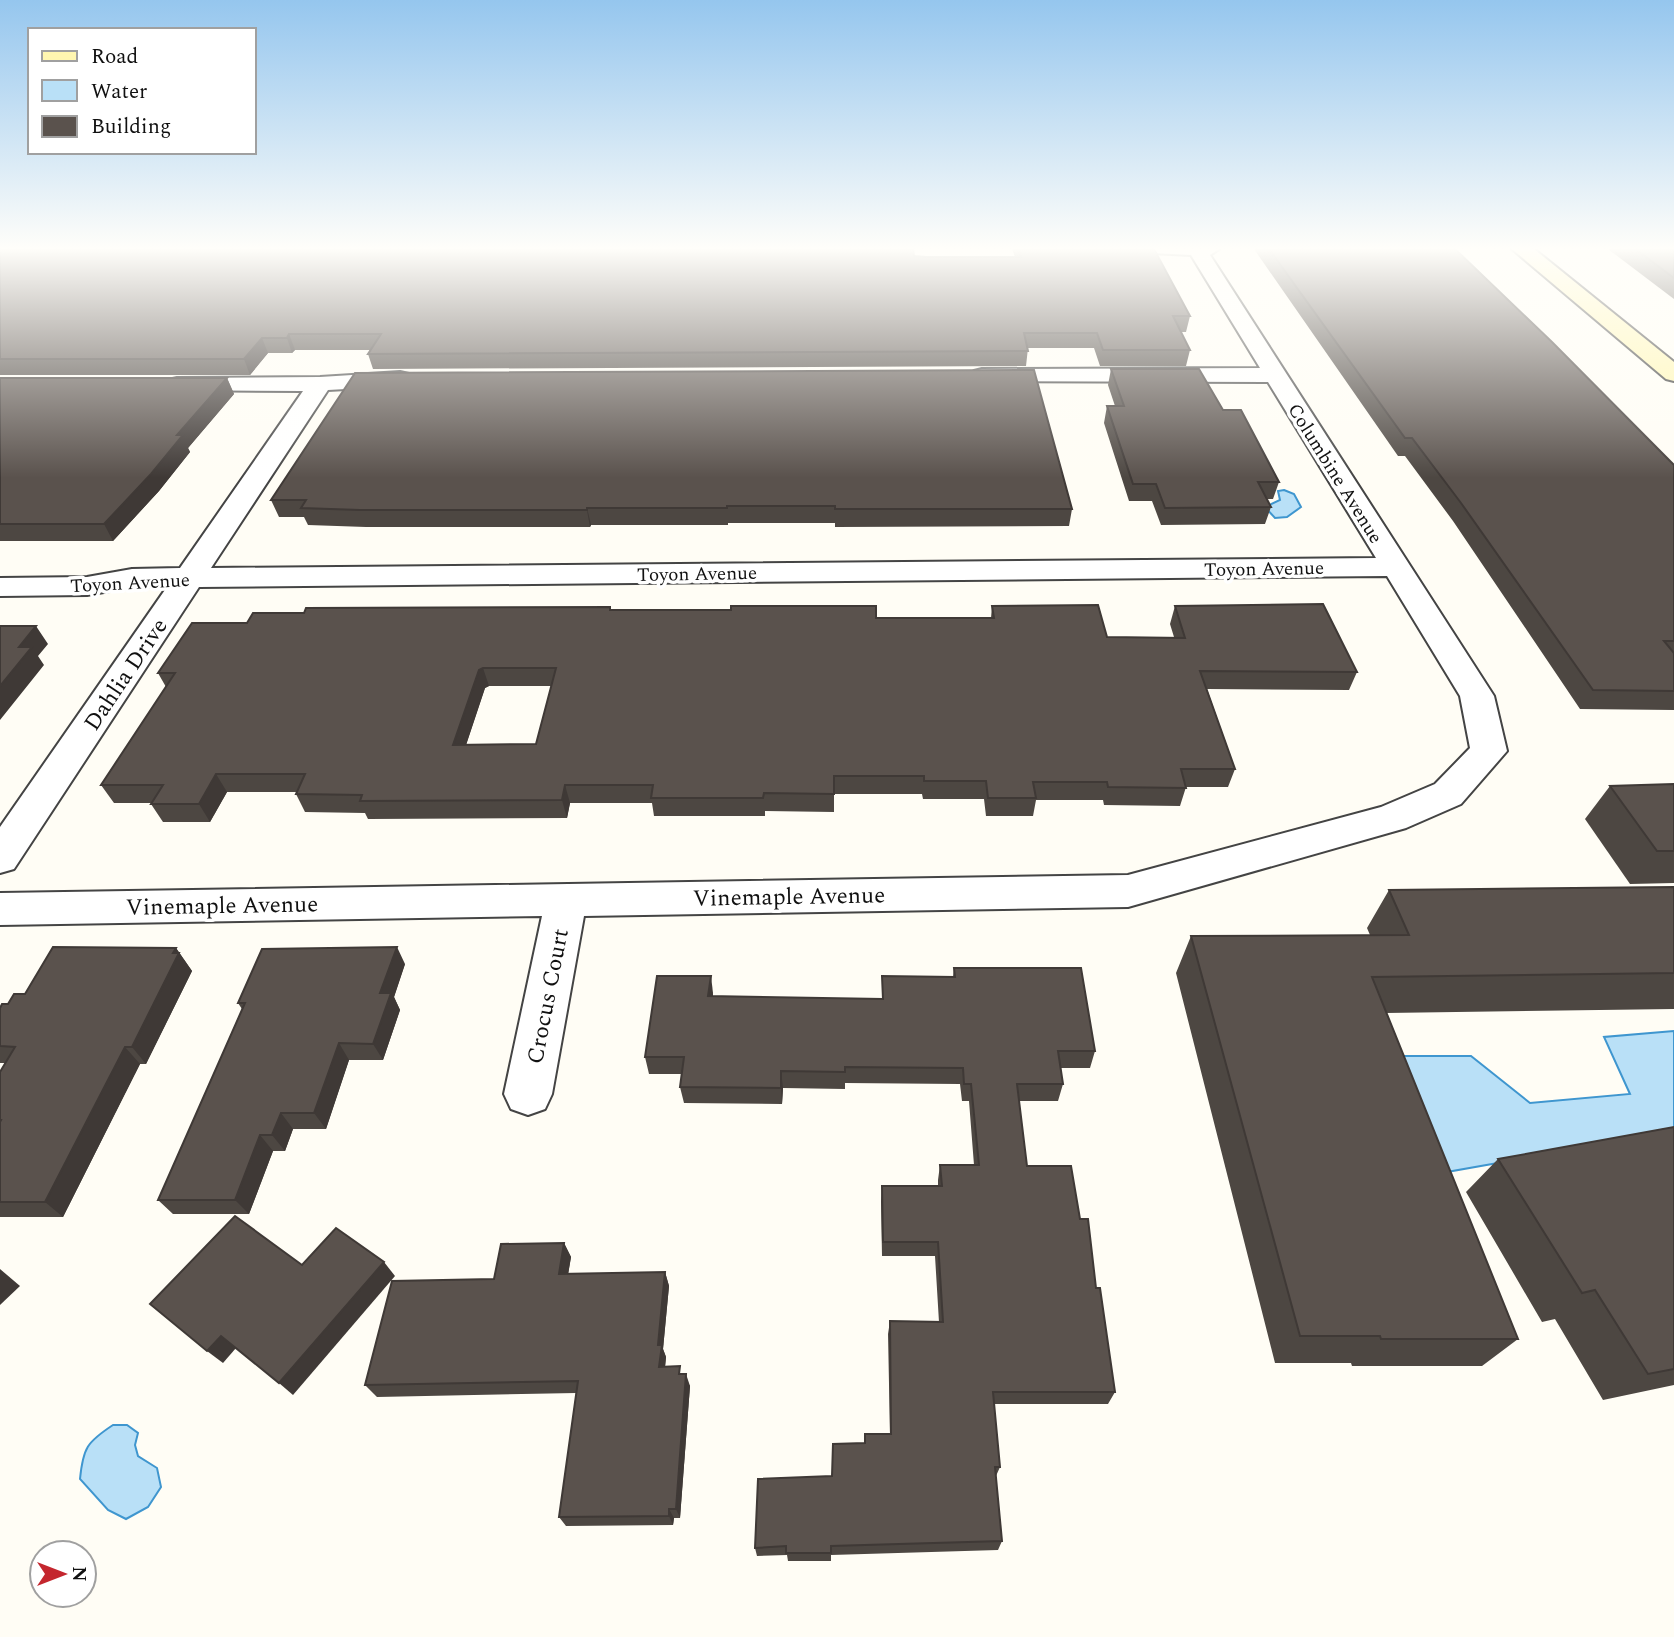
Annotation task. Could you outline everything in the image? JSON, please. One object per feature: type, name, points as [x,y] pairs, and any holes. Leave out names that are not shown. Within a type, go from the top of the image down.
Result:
[{"type":"main road","points":[[1615,325],[1674,374]]},
{"type":"street","name":"Columbine Avenue","points":[[1244,325],[1477,695]]},
{"type":"street","points":[[962,376],[1274,375]]},
{"type":"street","points":[[147,384],[320,384],[368,379],[423,379]]},
{"type":"street","name":"Dahlia Drive","points":[[0,858],[320,384]]},
{"type":"street","name":"Toyon Avenue","points":[[0,587],[87,586],[132,578],[1395,567]]},
{"type":"street","name":"Vinemaple Avenue","points":[[0,909],[1128,891],[1392,818],[1448,794],[1489,751],[1477,695]]},
{"type":"street","name":"Crocus Court","points":[[528,1094],[566,899]]},
{"type":"water","points":[[1278,491],[1294,494],[1301,507],[1287,517],[1275,518],[1265,507],[1280,500]]},
{"type":"water","points":[[1674,1031],[1674,1132],[1441,1173],[1401,1056],[1471,1056],[1530,1103],[1630,1094],[1604,1037]]},
{"type":"water","points":[[113,1425],[127,1425],[138,1433],[135,1445],[138,1456],[157,1468],[161,1487],[148,1507],[126,1519],[108,1510],[80,1479],[88,1447],[97,1436]]},
{"type":"building","points":[[0,325],[1178,325],[1190,350],[1103,350],[1097,333],[1024,333],[1028,351],[368,354],[381,334],[289,334],[287,338],[262,338],[244,359],[0,359]]},
{"type":"building","points":[[1324,325],[1535,325],[1674,465],[1674,641],[1664,641],[1674,653],[1674,691],[1593,690],[1461,503],[1412,438],[1405,438]]},
{"type":"building","points":[[1111,369],[1199,369],[1223,410],[1241,410],[1279,482],[1258,482],[1271,507],[1165,508],[1156,484],[1133,484],[1107,406],[1124,406]]},
{"type":"building","points":[[1034,370],[1072,509],[727,506],[587,510],[360,510],[301,508],[306,500],[271,500],[355,373]]},
{"type":"building","points":[[0,378],[227,378],[177,435],[183,435],[151,474],[104,524],[0,524]]},
{"type":"building","points":[[1323,604],[1357,672],[1200,671],[1235,769],[1181,769],[1186,788],[1108,787],[1107,782],[1033,782],[1036,798],[988,798],[986,781],[924,781],[924,776],[834,776],[834,794],[764,793],[763,798],[651,798],[653,785],[565,785],[562,800],[360,801],[362,795],[296,794],[305,774],[216,774],[199,804],[151,804],[163,785],[101,785],[175,673],[158,673],[192,623],[247,623],[253,613],[304,613],[306,608],[610,607],[610,610],[731,610],[731,606],[876,606],[876,618],[994,618],[992,606],[1098,605],[1107,637],[1185,638],[1175,606]],"holes":[[[556,668],[536,744],[453,745],[479,670]]]},
{"type":"building","points":[[0,626],[36,626],[19,647],[32,647],[0,686]]},
{"type":"building","points":[[1674,784],[1674,851],[1657,851],[1610,786]]},
{"type":"building","points":[[1674,887],[1674,973],[1372,977],[1518,1339],[1300,1336],[1191,936],[1409,935],[1389,890]]},
{"type":"building","points":[[53,947],[176,948],[173,953],[179,953],[132,1047],[125,1047],[45,1202],[0,1202],[0,1072],[15,1047],[0,1046],[0,1008],[2,1004],[8,1004],[14,994],[25,994]]},
{"type":"building","points":[[397,947],[380,993],[391,993],[373,1044],[339,1043],[314,1113],[281,1113],[272,1135],[260,1135],[235,1200],[158,1200],[245,1003],[238,1003],[262,949]]},
{"type":"building","points":[[954,968],[1081,968],[1095,1051],[1058,1051],[1063,1084],[1017,1084],[1027,1166],[1071,1166],[1080,1219],[1088,1219],[1096,1288],[1100,1288],[1115,1392],[993,1392],[1000,1467],[995,1467],[1002,1541],[831,1546],[831,1553],[786,1553],[786,1546],[755,1548],[758,1479],[832,1476],[833,1444],[865,1443],[865,1434],[891,1434],[890,1321],[943,1322],[938,1242],[883,1242],[882,1186],[942,1186],[940,1165],[979,1165],[971,1084],[964,1084],[963,1068],[845,1067],[845,1072],[781,1071],[781,1088],[680,1087],[684,1057],[645,1057],[657,976],[711,976],[708,996],[883,999],[882,976],[955,977]]},
{"type":"building","points":[[1674,1127],[1674,1369],[1648,1374],[1595,1290],[1582,1293],[1498,1159]]},
{"type":"building","points":[[235,1216],[302,1265],[336,1228],[384,1262],[279,1383],[221,1336],[207,1351],[150,1304]]},
{"type":"building","points":[[564,1243],[559,1274],[665,1272],[658,1345],[662,1345],[659,1367],[680,1366],[679,1374],[686,1374],[676,1509],[669,1509],[669,1516],[559,1517],[578,1381],[365,1385],[392,1281],[494,1279],[501,1244]]}]
